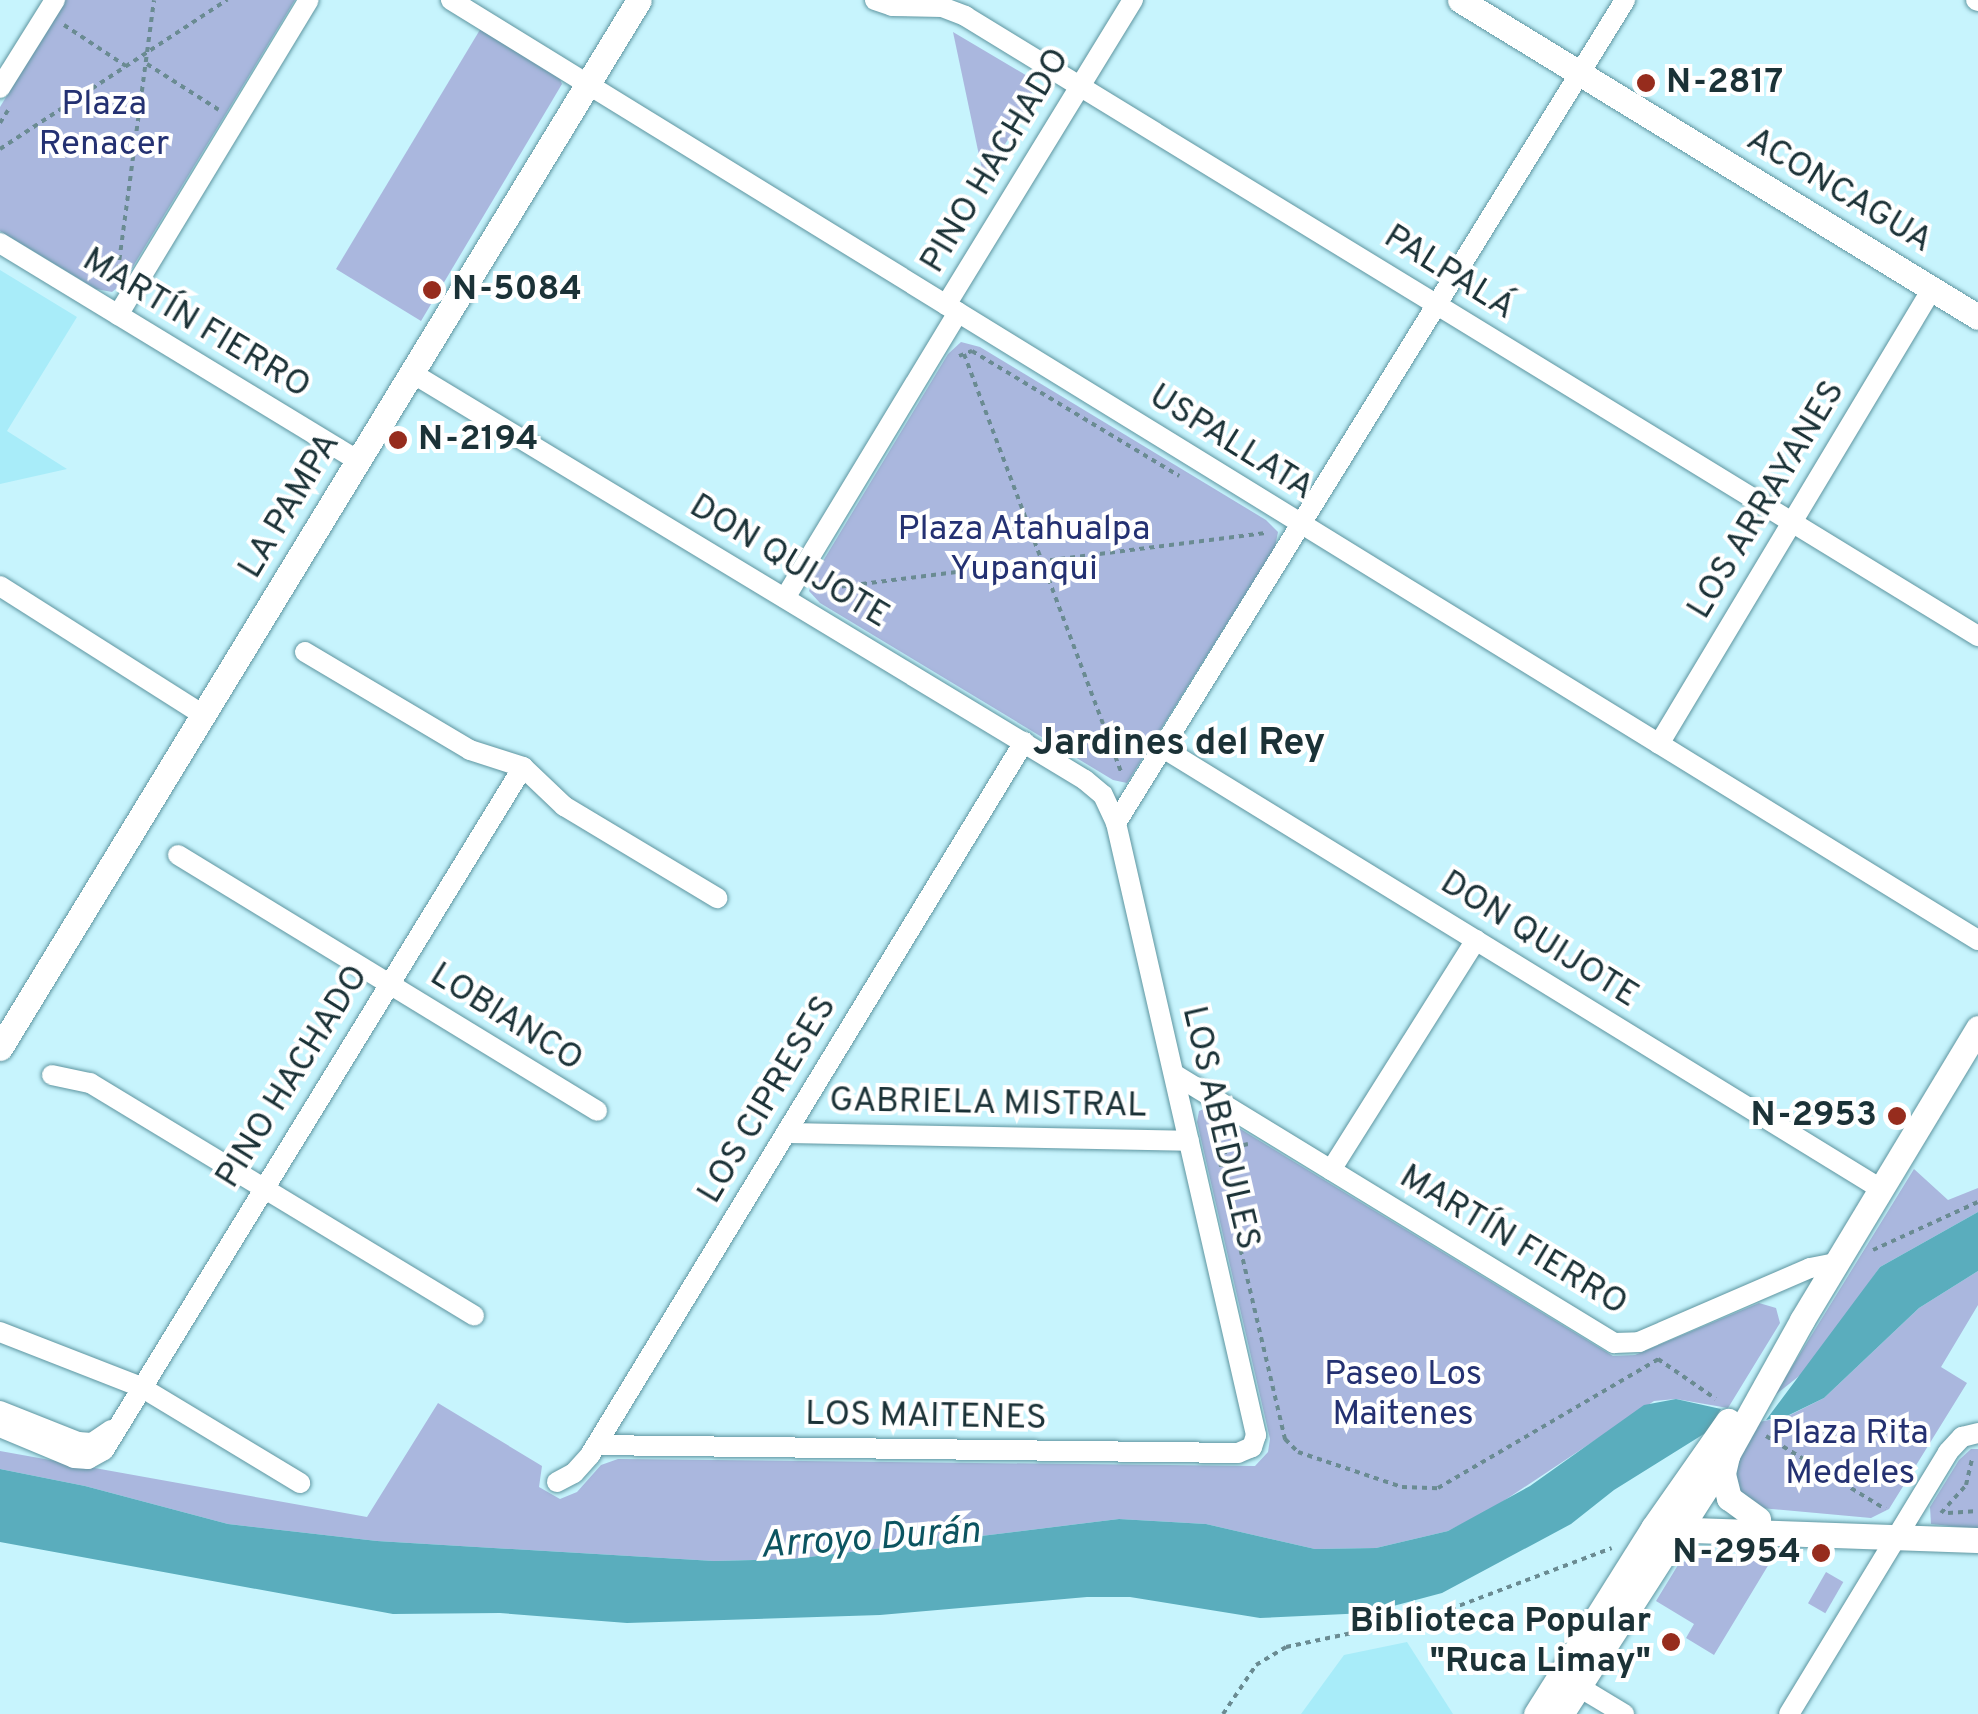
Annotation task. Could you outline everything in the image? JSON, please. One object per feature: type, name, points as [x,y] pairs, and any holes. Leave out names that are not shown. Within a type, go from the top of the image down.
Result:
[{"type":"street","points":[[0,88],[55,0]]},
{"type":"street","points":[[118,315],[309,0]]},
{"type":"street","name":"USPALLATA","points":[[451,0],[1978,940]]},
{"type":"street","name":"LA PAMPA","points":[[0,1048],[639,0]]},
{"type":"street","name":"PALPALÁ","points":[[875,0],[892,6],[934,6],[958,12],[1978,636]]},
{"type":"street","name":"PINO HACHADO","points":[[784,598],[1133,0]]},
{"type":"street","name":"ACONCAGUA","points":[[1460,0],[1978,317]]},
{"type":"street","points":[[1116,823],[1624,0]]},
{"type":"street","name":"MARTÍN FIERRO","points":[[0,243],[358,461]]},
{"type":"street","name":"LOS ARRAYANES","points":[[1659,744],[1932,289]]},
{"type":"street","name":"DON QUIJOTE","points":[[412,373],[1095,786],[1116,823]]},
{"type":"street","points":[[0,586],[203,715]]},
{"type":"street","points":[[305,652],[470,750],[522,766],[564,806],[717,898]]},
{"type":"street","name":"LOS CIPRESES","points":[[557,1482],[580,1468],[596,1445],[1024,742]]},
{"type":"street","name":"DON QUIJOTE","points":[[1163,748],[1881,1189]]},
{"type":"street","name":"PINO HACHADO","points":[[0,1426],[82,1459],[104,1450],[522,766]]},
{"type":"street","name":"LOS ABEDULES","points":[[1116,823],[1256,1429],[1252,1447]]},
{"type":"street","name":"LOBIANCO","points":[[178,854],[596,1111]]},
{"type":"street","points":[[1331,1170],[1476,940]]},
{"type":"street","points":[[1669,1521],[1727,1454],[1802,1320],[1978,1028]]},
{"type":"street","points":[[52,1074],[90,1084],[474,1316]]},
{"type":"street","name":"MARTÍN FIERRO","points":[[1174,1074],[1620,1344],[1639,1342],[1815,1266],[1836,1263]]},
{"type":"street","name":"GABRIELA MISTRAL","points":[[786,1133],[1190,1141]]},
{"type":"street","points":[[1536,1714],[1569,1681],[1770,1358],[1802,1320]]},
{"type":"street","points":[[0,1332],[140,1387],[300,1484]]},
{"type":"street","points":[[0,1410],[86,1443],[98,1440],[119,1421]]},
{"type":"street","points":[[1789,1714],[1948,1452],[1973,1438]]},
{"type":"street","name":"LOS MAITENES","points":[[596,1445],[1238,1453],[1252,1447]]},
{"type":"street","points":[[1727,1454],[1725,1490],[1734,1506],[1758,1519]]},
{"type":"street","points":[[1669,1521],[1758,1519],[1837,1533],[1978,1540]]},
{"type":"street","points":[[1669,1521],[1798,1536],[1837,1533]]},
{"type":"street","points":[[1561,1714],[1569,1681]]},
{"type":"street","points":[[1569,1681],[1624,1714]]},
{"type":"path","points":[[117,280],[154,0]]},
{"type":"path","points":[[0,150],[227,0]]},
{"type":"path","points":[[61,22],[126,66]]},
{"type":"path","points":[[147,64],[219,110]]},
{"type":"path","points":[[954,358],[972,351],[1194,486]]},
{"type":"path","points":[[964,354],[1119,775],[1132,771]]},
{"type":"path","points":[[822,589],[1264,530],[1269,544]]},
{"type":"path","points":[[820,579],[824,598]]},
{"type":"path","points":[[1256,1146],[1227,1148],[1220,1162],[1285,1439],[1298,1452],[1402,1487],[1438,1488],[1659,1360]]},
{"type":"path","points":[[1874,1250],[1978,1202]]},
{"type":"path","points":[[1865,1265],[1884,1235]]},
{"type":"path","points":[[1647,1356],[1659,1360],[1728,1408]]},
{"type":"path","points":[[1757,1430],[1885,1509]]},
{"type":"path","points":[[1928,1520],[1966,1486],[1973,1438]]},
{"type":"path","points":[[1972,1458],[1978,1468]]},
{"type":"path","points":[[1877,1514],[1892,1501]]},
{"type":"path","points":[[1939,1514],[1978,1511]]},
{"type":"path","points":[[1223,1714],[1256,1665],[1286,1646],[1432,1616],[1614,1548]]},
{"type":"shaded area","points":[[0,270],[77,317],[7,431],[67,469],[0,484]]},
{"type":"shaded area","points":[[1978,1212],[1978,1271],[1919,1308],[1824,1398],[1787,1416],[1766,1420],[1880,1267]]},
{"type":"shaded area","points":[[1676,1399],[1721,1409],[1707,1432],[1614,1490],[1571,1524],[1442,1593],[1367,1613],[1260,1618],[1130,1597],[1087,1597],[880,1615],[627,1623],[500,1613],[393,1614],[0,1542],[0,1469],[85,1486],[228,1524],[377,1541],[714,1561],[793,1559],[1119,1519],[1206,1524],[1315,1549],[1376,1548],[1448,1531],[1530,1486],[1644,1405]]},
{"type":"shaded area","points":[[1407,1642],[1453,1714],[1301,1714],[1344,1655]]},
{"type":"green space","name":"Plaza Renacer","points":[[65,0],[295,0],[123,283],[112,292],[96,289],[0,231],[0,107]]},
{"type":"green space","points":[[481,28],[559,77],[562,84],[421,321],[336,269]]},
{"type":"green space","points":[[953,32],[1029,77],[1033,98],[984,179]]},
{"type":"green space","name":"Plaza Atahualpa Yupanqui","points":[[961,342],[980,347],[1266,520],[1278,532],[1275,547],[1127,783],[1113,780],[820,603],[809,591],[814,576],[948,354]]},
{"type":"green space","name":"Paseo Los Maitenes","points":[[1206,1108],[1613,1356],[1635,1355],[1759,1303],[1776,1308],[1780,1323],[1728,1408],[1676,1399],[1654,1401],[1490,1510],[1448,1531],[1376,1548],[1315,1549],[1206,1524],[1119,1519],[793,1559],[714,1561],[377,1541],[228,1524],[85,1486],[0,1469],[0,1451],[367,1517],[438,1403],[542,1466],[539,1487],[560,1499],[577,1492],[601,1465],[618,1459],[1255,1466],[1268,1452],[1270,1439],[1197,1122],[1199,1111]]},
{"type":"green space","points":[[1914,1169],[1948,1200],[1978,1188],[1978,1212],[1880,1267],[1808,1369],[1774,1396]]},
{"type":"green space","name":"Plaza Rita Medeles","points":[[1978,1271],[1978,1305],[1941,1367],[1967,1383],[1889,1509],[1871,1518],[1750,1507],[1730,1479],[1732,1467],[1759,1422],[1788,1416],[1824,1398],[1919,1308]]},
{"type":"green space","name":"Plaza Rita Medeles","points":[[1971,1449],[1978,1449],[1978,1529],[1931,1524],[1930,1507],[1959,1460]]},
{"type":"green space","points":[[1695,1556],[1772,1559],[1714,1655],[1686,1638],[1694,1624],[1656,1601],[1678,1565]]},
{"type":"green space","points":[[1826,1572],[1843,1582],[1825,1613],[1808,1603]]},
{"type":"place","name":"N-2817","points":[[1646,83]]},
{"type":"place","name":"N-5084","points":[[432,290]]},
{"type":"place","name":"N-2194","points":[[398,440]]},
{"type":"place","name":"N-2953","points":[[1897,1116]]},
{"type":"place","name":"N-2954","points":[[1821,1553]]},
{"type":"place","name":"Biblioteca Popular \"Ruca Limay\"","points":[[1671,1642]]},
{"type":"district","name":"Jardines del Rey","points":[[1179,745]]},
{"type":"water label","name":"Arroyo Durán","points":[[870,1540]]}]
